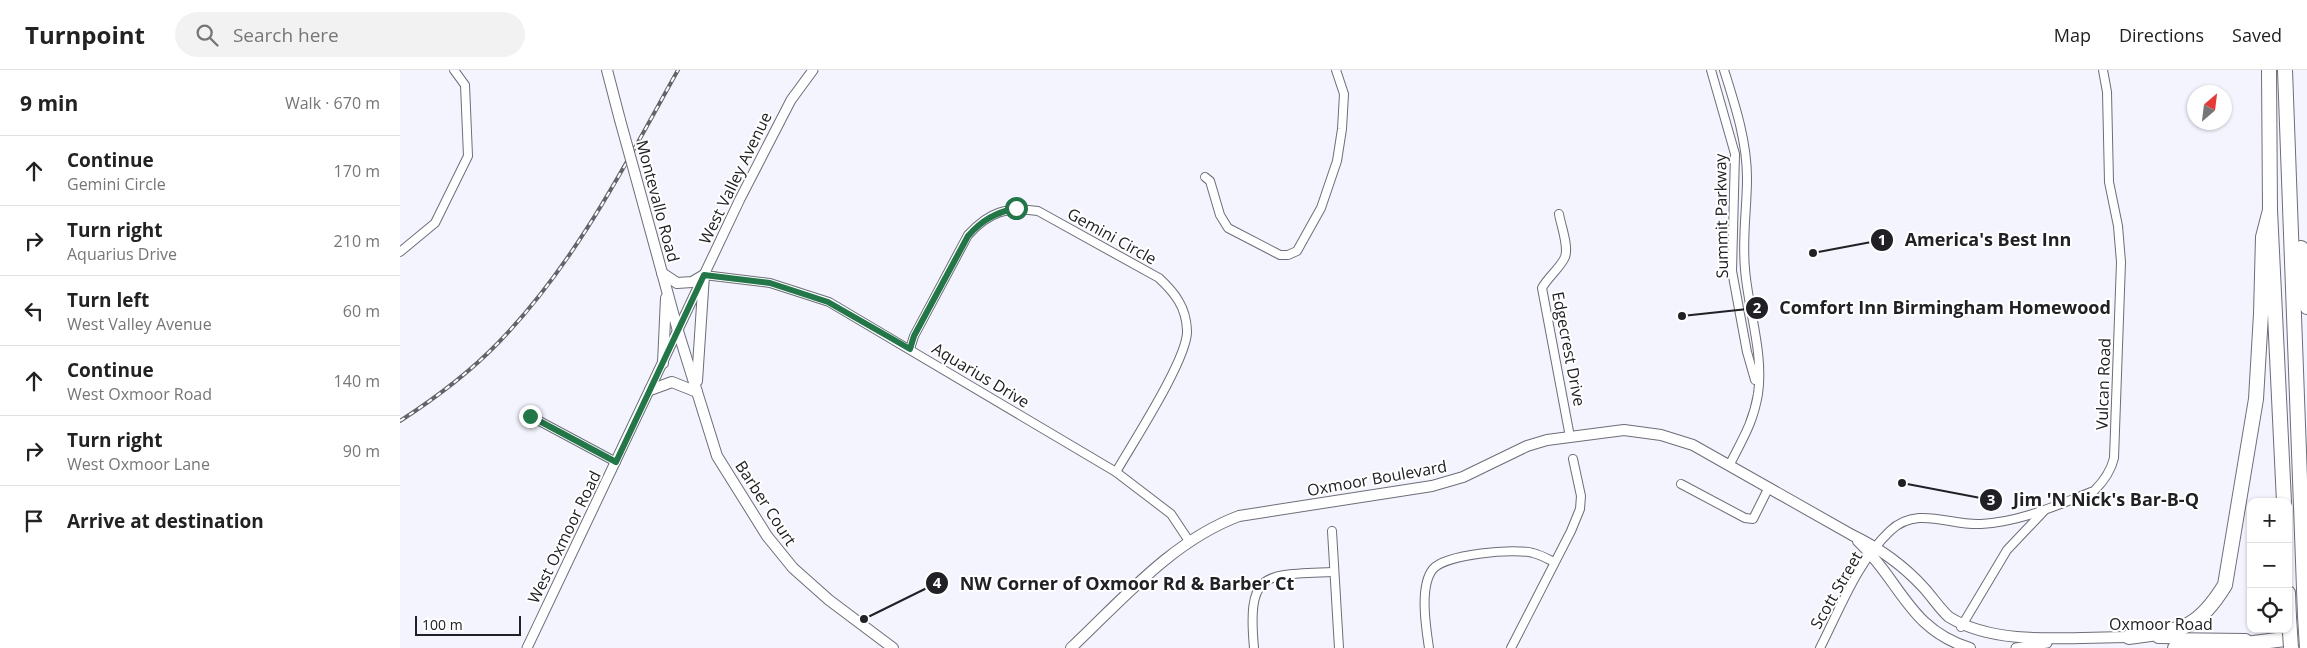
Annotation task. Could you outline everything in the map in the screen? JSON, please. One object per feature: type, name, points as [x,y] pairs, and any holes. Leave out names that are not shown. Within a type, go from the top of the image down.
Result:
[{"type":"highway","points":[[2269,70],[2270,210],[2284,498]]},
{"type":"highway","points":[[2285,70],[2292,105],[2302,275],[2307,306]]},
{"type":"highway","points":[[2285,70],[2307,648]]},
{"type":"highway","points":[[2129,637],[2187,626],[2210,608],[2226,585],[2256,399],[2263,237],[2270,210]]},
{"type":"highway","points":[[2174,648],[2288,644]]},
{"type":"main road","name":"Montevallo Road","points":[[608,75],[678,331]]},
{"type":"main road","points":[[650,390],[672,382],[697,392],[697,366],[704,275],[684,284],[677,283],[662,273]]},
{"type":"main road","points":[[663,363],[666,287]]},
{"type":"main road","name":"Barber Court","points":[[678,331],[717,456],[767,536],[793,568],[836,605],[893,648]]},
{"type":"main road","name":"Oxmoor Boulevard","points":[[1072,648],[1188,540],[1217,525],[1240,516],[1440,484],[1463,477],[1527,446],[1570,437],[1624,430],[1662,435],[1693,445],[1730,464],[1852,535],[1923,587],[1949,617],[1961,627],[1989,640],[2011,644],[2045,646]]},
{"type":"main road","name":"Oxmoor Boulevard","points":[[1875,551],[1918,617],[1944,638],[1970,648]]},
{"type":"main road","name":"Oxmoor Road","points":[[2045,646],[2129,637],[2288,644],[2307,639]]},
{"type":"street","points":[[400,252],[435,223],[468,156],[464,85],[454,70]]},
{"type":"street","name":"West Valley Avenue","points":[[678,331],[739,201],[791,100],[813,70]]},
{"type":"street","points":[[1205,177],[1210,181],[1220,215],[1228,228],[1280,255],[1288,255],[1296,251],[1321,208],[1337,161],[1342,129],[1344,94],[1336,70]]},
{"type":"street","name":"Summit Parkway","points":[[1711,70],[1735,154],[1732,271],[1747,352],[1758,392]]},
{"type":"street","name":"Summit Parkway","points":[[1724,70],[1738,114],[1745,146],[1747,176],[1743,245],[1745,271],[1756,341],[1758,392],[1752,423],[1730,464]]},
{"type":"street","name":"Vulcan Road","points":[[1875,551],[1891,530],[1916,518],[1928,517],[1979,524],[2000,522],[2045,509],[2094,490],[2102,483],[2111,468],[2114,458],[2120,262],[2118,226],[2109,182],[2107,92],[2103,70]]},
{"type":"street","name":"Gemini Circle","points":[[910,349],[914,336],[968,236],[979,224],[998,212],[1016,208],[1038,211],[1160,278],[1176,293],[1183,306],[1188,330],[1184,353],[1116,472]]},
{"type":"street","name":"Edgecrest Drive","points":[[1559,214],[1566,250],[1565,258],[1547,278],[1542,288],[1570,437]]},
{"type":"street","name":"Aquarius Drive","points":[[704,275],[770,283],[828,302],[1116,472],[1170,514],[1188,540]]},
{"type":"street","name":"West Oxmoor Road","points":[[527,648],[678,331]]},
{"type":"street","points":[[530,416],[616,462]]},
{"type":"street","points":[[1511,648],[1580,509],[1581,496],[1572,459]]},
{"type":"street","points":[[1682,484],[1745,518],[1753,519],[1769,487]]},
{"type":"street","name":"Vulcan Road","points":[[1961,627],[2007,550],[2045,509]]},
{"type":"street","points":[[1332,531],[1339,648]]},
{"type":"street","points":[[1429,648],[1425,585],[1433,569],[1444,561],[1515,551],[1534,553],[1554,562]]},
{"type":"street","name":"Scott Street","points":[[1820,648],[1855,578],[1875,551]]},
{"type":"street","points":[[1254,648],[1251,614],[1254,597],[1260,586],[1271,578],[1284,574],[1334,572]]},
{"type":"street","name":"Oxmoor Road","points":[[2016,648],[2045,646]]},
{"type":"railway","points":[[400,421],[426,404],[475,365],[526,312],[575,247],[597,212],[678,70]]},
{"type":"place","name":"America's Best Inn","points":[[1813,253]]},
{"type":"place","name":"Comfort Inn Birmingham Homewood","points":[[1682,316]]},
{"type":"place","name":"Jim 'N Nick's Bar-B-Q","points":[[1902,483]]},
{"type":"place","name":"NW Corner of Oxmoor Rd & Barber Ct","points":[[864,619]]},
{"type":"route","points":[[530,416],[616,462],[704,275],[770,283],[828,302],[910,349],[914,336],[968,236],[979,224],[998,212],[1016,208]]}]
